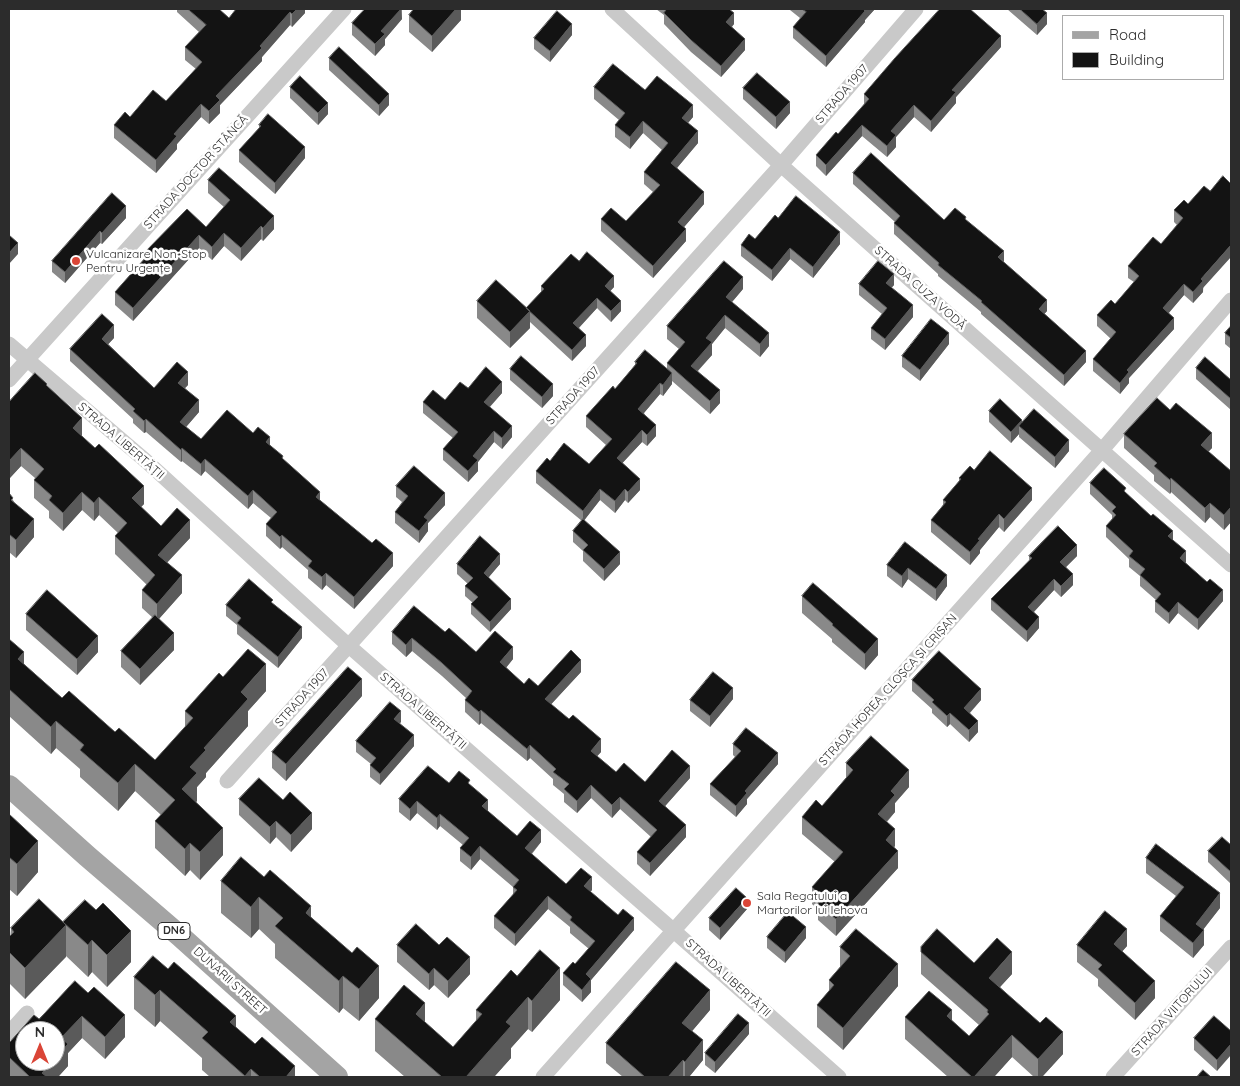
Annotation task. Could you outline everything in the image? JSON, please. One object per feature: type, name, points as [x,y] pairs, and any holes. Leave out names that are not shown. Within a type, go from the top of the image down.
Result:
[{"type":"main road","name":"DUNARII STREET","points":[[9,786],[337,1077]]},
{"type":"street","name":"STRADA DOCTOR STÂNCĂ","points":[[9,380],[344,9]]},
{"type":"street","name":"STRADA CUZA VODĂ","points":[[612,9],[781,165],[1231,565]]},
{"type":"street","name":"STRADA 1907","points":[[227,781],[781,165],[916,9]]},
{"type":"street","name":"STRADA HOREA, CLOŞCA ŞI CRIŞAN","points":[[542,1077],[1102,450],[1231,300]]},
{"type":"street","name":"STRADA LIBERTĂȚII","points":[[9,344],[146,461],[349,646],[838,1077]]},
{"type":"street","name":"STRADA VIITORULUI","points":[[1114,1077],[1231,947]]},
{"type":"street","points":[[9,1033],[27,1013]]},
{"type":"building","points":[[188,9],[219,9],[229,18],[236,9],[297,9],[292,14],[290,12],[260,46],[262,48],[216,96],[220,100],[209,111],[201,104],[174,134],[177,136],[156,160],[114,125],[125,112],[130,117],[153,90],[166,101],[202,62],[185,47],[206,25]]},
{"type":"building","points":[[365,9],[401,9],[381,31],[385,34],[375,44],[352,23]]},
{"type":"building","points":[[414,9],[456,9],[432,36],[409,15]]},
{"type":"building","points":[[667,9],[729,9],[734,13],[726,22],[745,39],[721,66],[664,13]]},
{"type":"building","points":[[802,9],[865,9],[865,11],[826,56],[793,27],[806,12]]},
{"type":"building","points":[[940,9],[970,9],[1001,36],[952,90],[956,92],[931,121],[914,105],[891,131],[896,135],[887,146],[862,125],[826,165],[816,155],[836,132],[838,134],[869,99],[864,94]]},
{"type":"building","points":[[1020,9],[1042,9],[1047,13],[1037,24]]},
{"type":"building","points":[[557,11],[572,24],[550,51],[534,38]]},
{"type":"building","points":[[339,47],[389,94],[379,105],[329,58]]},
{"type":"building","points":[[613,64],[645,90],[657,76],[693,105],[682,118],[698,131],[671,163],[704,192],[678,222],[686,229],[653,266],[601,219],[611,208],[626,221],[660,185],[644,172],[668,143],[643,121],[630,137],[615,125],[625,113],[594,87]]},
{"type":"building","points":[[757,73],[790,102],[776,117],[743,88]]},
{"type":"building","points":[[300,76],[328,103],[318,113],[290,87]]},
{"type":"building","points":[[268,114],[305,147],[275,183],[239,150],[261,126],[259,125]]},
{"type":"building","points":[[871,153],[944,220],[955,208],[966,217],[965,219],[1004,251],[998,257],[1047,300],[1039,309],[1086,351],[1064,375],[982,301],[938,265],[939,263],[894,223],[900,216],[853,173]]},
{"type":"building","points":[[219,168],[274,216],[263,228],[261,226],[241,248],[224,233],[212,247],[199,235],[133,308],[115,292],[147,256],[144,253],[187,209],[206,227],[230,200],[208,180]]},
{"type":"building","points":[[1223,176],[1231,184],[1231,245],[1201,279],[1203,281],[1193,292],[1184,284],[1163,308],[1174,318],[1127,370],[1129,372],[1120,383],[1093,359],[1116,332],[1097,315],[1111,300],[1115,304],[1139,276],[1128,266],[1153,237],[1161,244],[1183,218],[1174,210],[1184,200],[1188,204],[1204,186],[1210,191]]},
{"type":"building","points":[[112,193],[126,206],[102,233],[100,231],[65,272],[52,261]]},
{"type":"building","points":[[796,196],[840,232],[813,267],[790,248],[772,270],[741,245],[749,234],[755,239],[775,215],[778,218]]},
{"type":"building","points":[[9,235],[18,243],[9,253]]},
{"type":"building","points":[[587,252],[614,276],[605,286],[621,301],[611,311],[597,298],[573,323],[586,335],[572,350],[526,308],[544,289],[541,286],[571,254],[579,261]]},
{"type":"building","points":[[724,261],[743,277],[726,297],[769,333],[760,344],[725,315],[706,338],[712,342],[691,366],[720,390],[710,401],[667,363],[685,342],[667,326]]},
{"type":"building","points":[[878,261],[894,274],[886,283],[913,305],[885,339],[871,328],[887,308],[859,284]]},
{"type":"building","points":[[496,280],[530,311],[510,332],[477,301]]},
{"type":"building","points":[[102,314],[114,325],[102,339],[154,388],[177,362],[188,372],[178,383],[199,400],[180,422],[201,439],[227,410],[253,433],[258,427],[270,437],[266,442],[320,492],[316,497],[372,543],[376,539],[393,553],[354,597],[326,573],[322,577],[308,566],[312,561],[266,524],[277,512],[253,490],[248,496],[205,459],[201,464],[182,448],[181,450],[146,419],[144,421],[133,411],[135,409],[70,349]]},
{"type":"building","points":[[931,319],[949,333],[920,370],[902,356]]},
{"type":"building","points":[[1231,326],[1231,338],[1225,333]]},
{"type":"building","points":[[645,350],[672,373],[663,385],[660,383],[638,409],[656,425],[647,435],[642,430],[617,458],[640,479],[628,492],[625,489],[615,501],[600,489],[583,511],[536,471],[547,458],[550,461],[564,443],[589,464],[612,439],[586,416],[613,386],[615,389],[637,363],[635,362]]},
{"type":"building","points":[[521,356],[553,384],[542,397],[510,369]]},
{"type":"building","points":[[1205,357],[1231,380],[1231,399],[1196,368]]},
{"type":"building","points":[[486,367],[502,382],[484,402],[512,426],[502,438],[494,431],[473,456],[478,460],[468,471],[443,449],[458,432],[423,402],[433,390],[445,400],[460,382],[468,388]]},
{"type":"building","points":[[35,373],[82,418],[73,428],[95,448],[99,444],[144,486],[132,498],[161,526],[177,508],[190,520],[158,555],[182,575],[157,604],[142,590],[155,575],[115,536],[127,523],[99,497],[94,503],[82,492],[63,513],[49,500],[52,496],[34,480],[44,469],[21,448],[9,461],[9,402]]},
{"type":"building","points":[[1157,398],[1170,410],[1176,403],[1212,433],[1201,445],[1231,471],[1231,507],[1224,515],[1210,503],[1205,508],[1171,478],[1170,480],[1154,466],[1157,463],[1124,434]]},
{"type":"building","points":[[1000,399],[1022,420],[1011,432],[989,411]]},
{"type":"building","points":[[1034,409],[1069,440],[1055,457],[1019,426]]},
{"type":"building","points":[[990,451],[1032,488],[1004,519],[999,514],[978,539],[980,540],[970,552],[931,520],[946,502],[943,500],[961,479],[959,478],[970,466],[974,470]]},
{"type":"building","points":[[414,466],[445,493],[424,517],[428,520],[419,531],[395,512],[408,496],[396,486]]},
{"type":"building","points":[[1104,468],[1126,488],[1124,491],[1151,516],[1153,514],[1173,531],[1168,536],[1186,551],[1180,558],[1207,582],[1210,579],[1223,590],[1198,619],[1178,602],[1169,613],[1155,601],[1161,594],[1140,575],[1145,569],[1129,556],[1133,551],[1106,526],[1116,515],[1112,511],[1116,507],[1090,483]]},
{"type":"building","points":[[9,493],[13,498],[11,500],[34,519],[16,540],[9,534]]},
{"type":"building","points":[[583,519],[620,552],[604,569],[583,550],[588,545],[573,531]]},
{"type":"building","points":[[1058,526],[1077,545],[1060,562],[1073,574],[1061,586],[1054,579],[1028,607],[1039,617],[1027,631],[991,599],[1032,558],[1029,556]]},
{"type":"building","points":[[480,536],[500,554],[484,573],[511,599],[490,622],[471,604],[478,597],[465,586],[473,578],[457,564]]},
{"type":"building","points":[[905,542],[947,575],[936,589],[908,568],[902,576],[887,565]]},
{"type":"building","points":[[249,579],[273,600],[271,602],[302,627],[278,657],[237,623],[241,618],[226,605]]},
{"type":"building","points":[[813,583],[878,639],[865,654],[802,596]]},
{"type":"building","points":[[47,590],[98,636],[77,659],[26,614]]},
{"type":"building","points":[[414,606],[445,632],[449,628],[476,652],[495,631],[513,647],[500,662],[524,684],[529,678],[538,686],[571,650],[581,660],[545,699],[569,719],[573,715],[601,739],[591,751],[616,772],[624,763],[645,782],[672,750],[690,766],[659,801],[686,825],[650,863],[637,852],[657,830],[620,797],[612,805],[591,785],[577,801],[564,789],[569,784],[553,772],[556,769],[530,745],[527,749],[481,710],[479,712],[465,700],[472,691],[442,663],[412,638],[406,645],[392,632]]},
{"type":"building","points":[[155,615],[174,633],[140,669],[121,651]]},
{"type":"building","points":[[9,639],[24,652],[18,659],[62,698],[69,691],[115,732],[119,728],[155,760],[193,718],[185,711],[219,673],[223,677],[248,649],[266,664],[241,692],[248,699],[204,748],[206,750],[190,767],[197,773],[182,789],[223,828],[200,852],[190,843],[185,849],[155,821],[175,800],[135,764],[118,783],[80,750],[84,745],[56,721],[51,727],[9,689]]},
{"type":"building","points":[[939,651],[981,689],[964,708],[978,721],[969,730],[950,713],[947,716],[932,702],[934,700],[912,680]]},
{"type":"building","points":[[348,667],[362,679],[286,764],[272,752]]},
{"type":"building","points":[[713,672],[733,688],[710,716],[690,700]]},
{"type":"building","points":[[390,702],[401,711],[394,719],[414,735],[380,774],[370,765],[376,758],[356,741]]},
{"type":"building","points":[[746,728],[778,753],[745,791],[747,793],[736,806],[710,784],[741,751],[733,744]]},
{"type":"building","points":[[871,736],[909,770],[891,791],[895,795],[878,814],[895,829],[886,840],[898,851],[836,919],[818,904],[824,898],[812,887],[843,852],[802,817],[816,800],[822,806],[853,770],[846,763]]},
{"type":"building","points":[[428,766],[449,783],[459,771],[470,780],[468,783],[488,800],[482,806],[517,836],[530,821],[541,830],[525,848],[566,884],[581,868],[592,877],[584,886],[618,915],[623,909],[634,918],[586,974],[591,979],[582,990],[563,973],[573,962],[575,964],[595,941],[570,920],[572,917],[548,896],[515,934],[494,916],[517,890],[513,887],[519,880],[480,846],[471,857],[460,848],[469,838],[440,814],[437,818],[417,801],[410,809],[399,799]]},
{"type":"building","points":[[259,778],[283,800],[290,792],[312,813],[291,835],[276,821],[270,827],[239,799]]},
{"type":"building","points":[[9,814],[38,841],[17,864],[9,857]]},
{"type":"building","points":[[1222,837],[1231,845],[1231,872],[1208,851]]},
{"type":"building","points":[[1156,844],[1220,893],[1196,924],[1204,930],[1193,943],[1160,916],[1184,887],[1146,858]]},
{"type":"building","points":[[241,857],[264,877],[270,870],[311,906],[306,913],[352,953],[357,947],[379,966],[359,989],[343,976],[339,981],[275,926],[283,918],[259,897],[251,907],[221,881]]},
{"type":"building","points":[[736,888],[747,898],[720,928],[709,918]]},
{"type":"building","points":[[39,899],[66,925],[25,968],[9,952],[9,937],[14,932],[11,928]]},
{"type":"building","points":[[85,900],[96,910],[103,903],[131,931],[107,955],[92,940],[88,945],[63,922]]},
{"type":"building","points":[[1105,911],[1127,929],[1114,944],[1155,981],[1135,1003],[1098,969],[1102,965],[1077,945]]},
{"type":"building","points":[[788,912],[806,927],[785,952],[767,937]]},
{"type":"building","points":[[416,924],[439,945],[447,937],[470,957],[448,981],[434,968],[429,974],[397,945]]},
{"type":"building","points":[[856,929],[898,964],[843,1028],[817,1005],[834,985],[829,980],[850,956],[840,947]]},
{"type":"building","points":[[937,929],[974,963],[997,938],[1012,952],[989,978],[1040,1023],[1046,1017],[1063,1032],[1038,1059],[1012,1035],[972,1077],[905,1017],[929,991],[952,1010],[947,1016],[969,1036],[989,1014],[988,1010],[921,952],[921,947]]},
{"type":"building","points":[[540,950],[560,968],[532,1001],[528,997],[506,1022],[511,1026],[466,1077],[442,1077],[375,1019],[404,985],[425,1003],[416,1014],[453,1047],[482,1014],[476,1010],[511,970],[517,976]]},
{"type":"building","points":[[153,956],[168,969],[174,962],[236,1016],[230,1022],[255,1044],[262,1037],[295,1066],[286,1077],[260,1077],[251,1069],[245,1076],[202,1038],[208,1032],[160,990],[155,995],[134,977]]},
{"type":"building","points":[[676,962],[710,990],[682,1023],[703,1040],[685,1062],[683,1060],[668,1077],[645,1077],[606,1043]]},
{"type":"building","points":[[75,981],[88,993],[94,987],[125,1015],[105,1037],[82,1016],[65,1034],[65,1021],[29,1021],[34,1015],[39,1019]]},
{"type":"building","points":[[738,1014],[749,1023],[715,1062],[705,1053]]},
{"type":"building","points":[[1214,1016],[1231,1031],[1231,1044],[1217,1060],[1194,1038]]},
{"type":"building","points":[[15,1036],[15,1063],[9,1057],[9,1043]]},
{"type":"building","points":[[1203,1070],[1211,1077],[1197,1077]]},
{"type":"building","points":[[24,1071],[44,1071],[42,1073],[47,1077],[30,1077]]},
{"type":"place","name":"Vulcanizare Non-Stop Pentru Urgențe","points":[[76,261]]},
{"type":"place","name":"Sala Regatului a Martorilor lui Iehova","points":[[747,903]]}]
